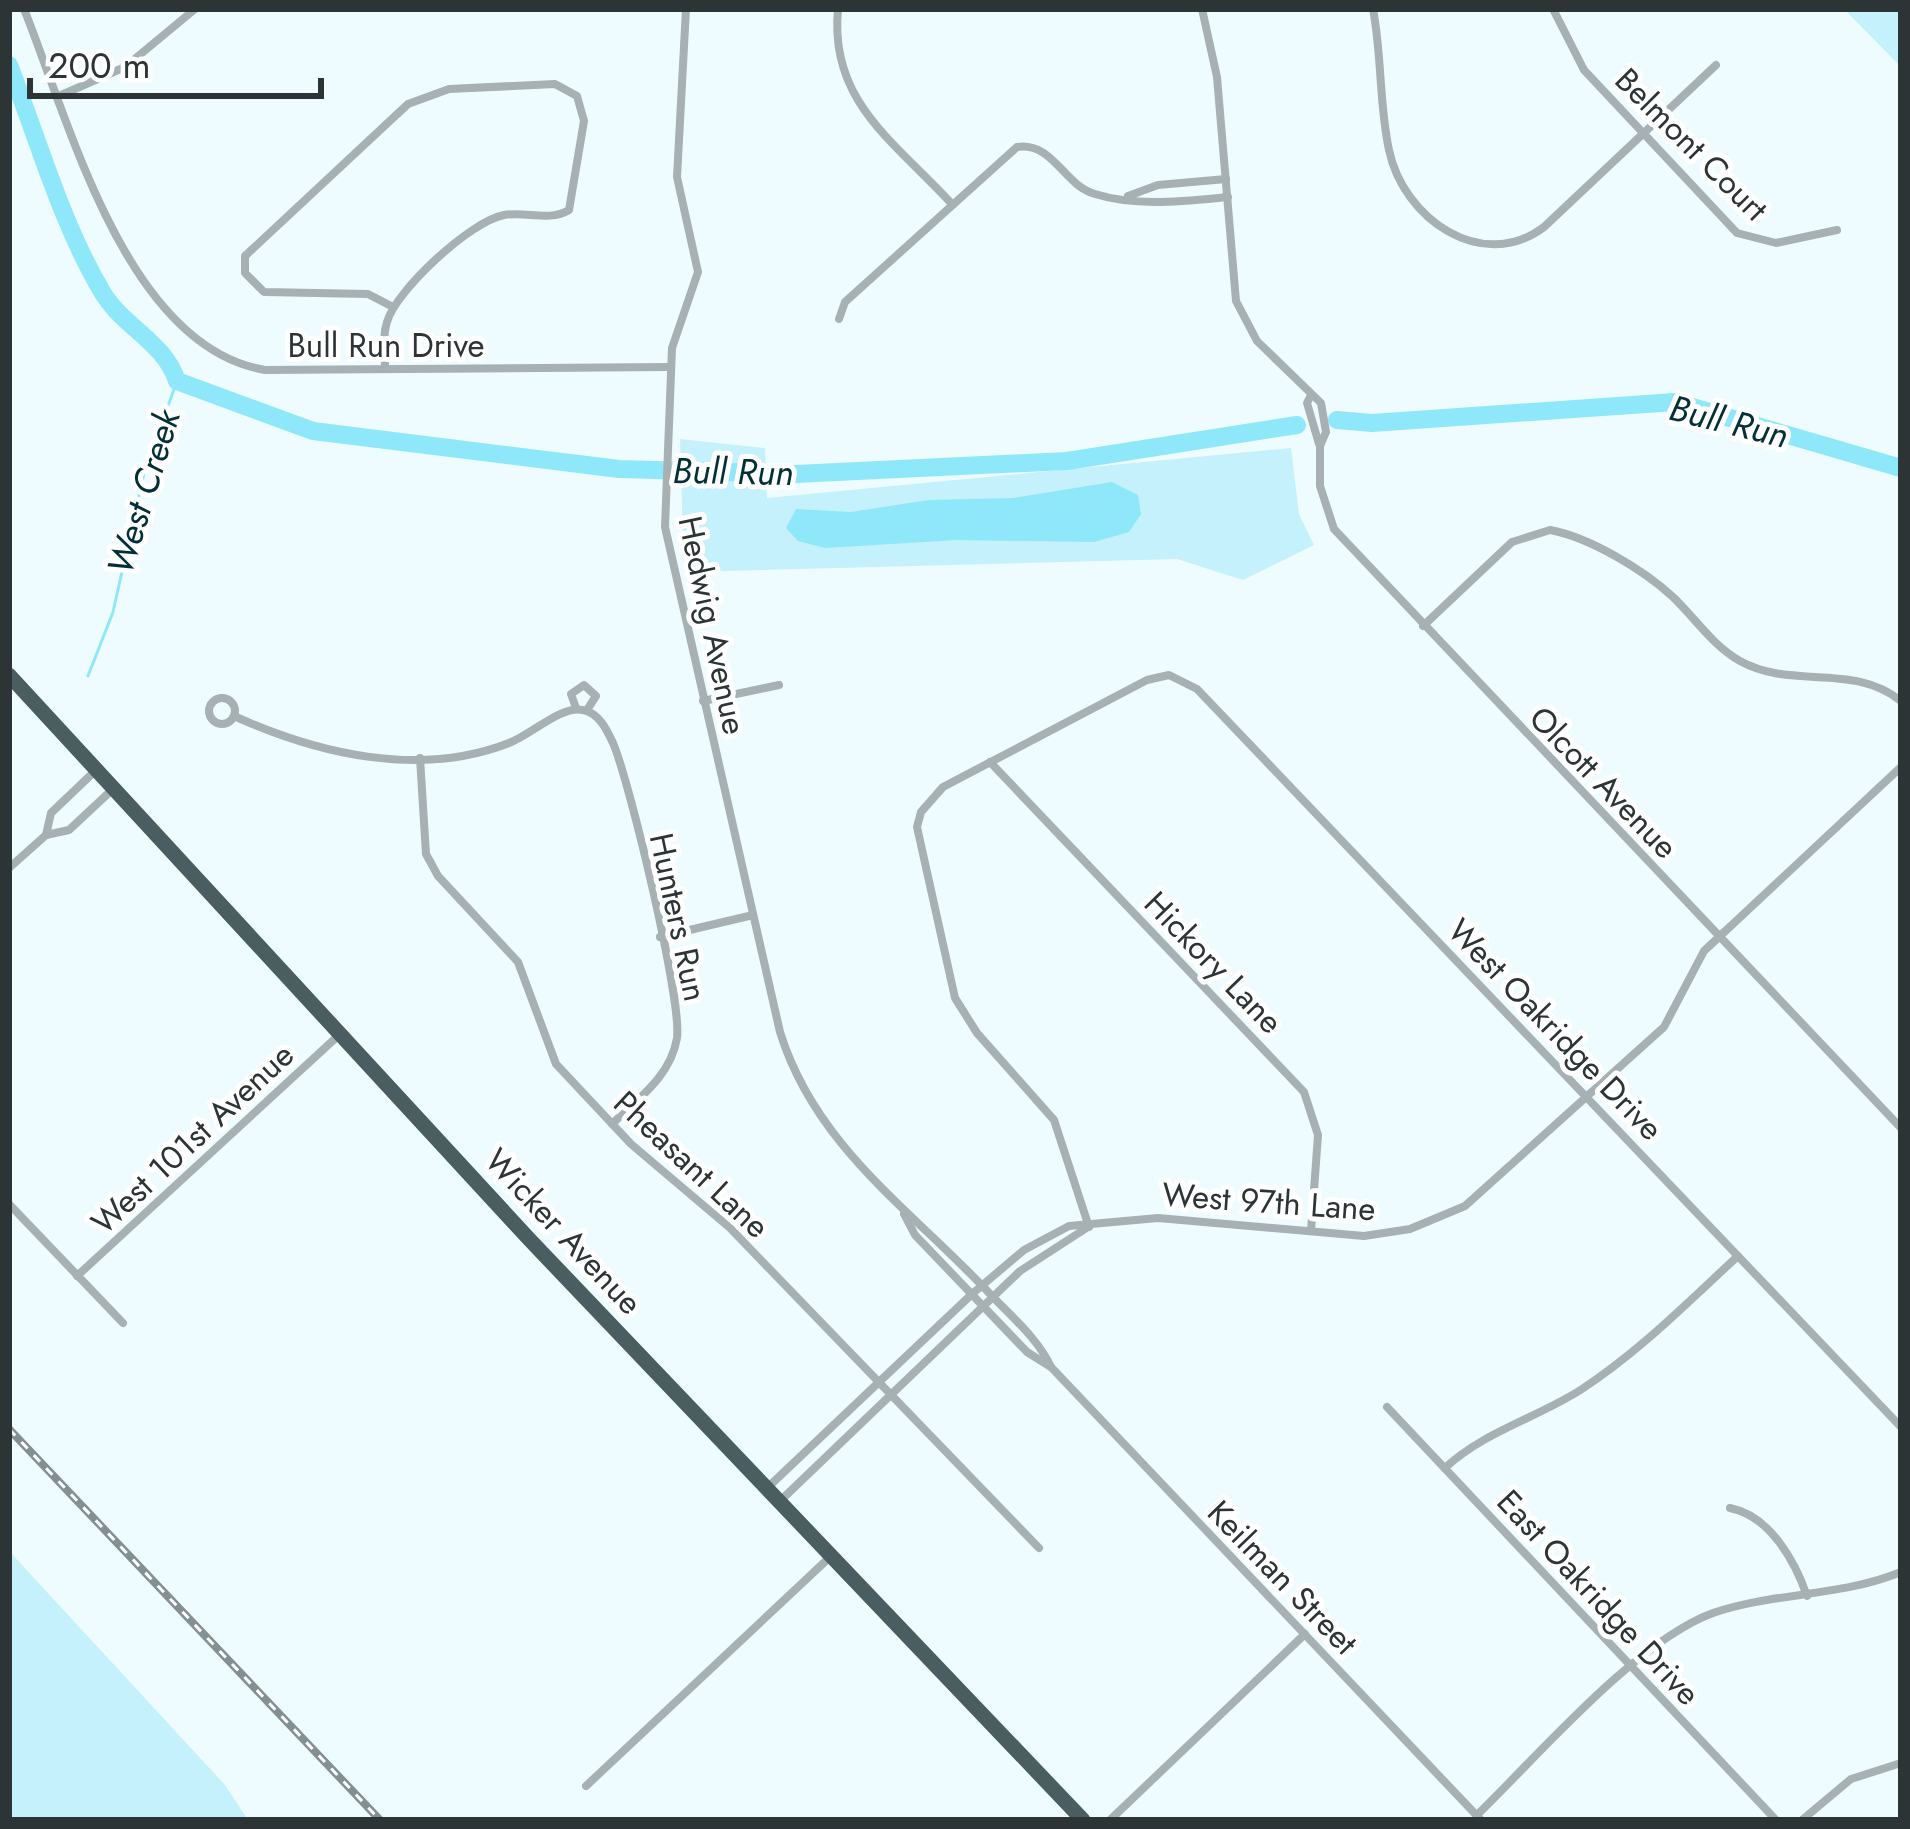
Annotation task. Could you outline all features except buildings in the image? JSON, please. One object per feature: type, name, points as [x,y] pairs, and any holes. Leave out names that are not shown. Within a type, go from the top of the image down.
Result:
[{"type":"highway","name":"Wicker Avenue","points":[[9,676],[765,1490],[1083,1820]]},
{"type":"street","name":"Bull Run Drive","points":[[24,9],[128,256],[157,301],[185,328],[254,368],[670,367]]},
{"type":"street","points":[[59,96],[124,67],[195,9]]},
{"type":"street","name":"Hedwig Avenue","points":[[686,9],[677,177],[698,272],[676,328],[670,367],[664,482],[667,548],[780,1032],[798,1079],[836,1141],[984,1287]]},
{"type":"street","points":[[838,9],[836,50],[846,84],[951,203]]},
{"type":"street","name":"Olcott Avenue","points":[[1202,9],[1216,66],[1240,312],[1256,341],[1321,403],[1325,422],[1320,446],[1321,496],[1334,529],[1901,1128]]},
{"type":"street","points":[[1373,9],[1394,170],[1413,197],[1456,239],[1494,248],[1530,237],[1716,65]]},
{"type":"street","name":"Belmont Court","points":[[1553,9],[1584,70],[1747,239],[1776,243],[1837,230]]},
{"type":"street","points":[[386,369],[385,331],[393,308],[483,222],[512,214],[557,217],[569,210],[575,149],[584,121],[580,100],[555,84],[449,89],[416,99],[248,251],[244,267],[251,281],[270,294],[368,294],[393,308]]},
{"type":"street","points":[[839,319],[845,302],[1004,154],[1024,145],[1046,153],[1088,192],[1159,203],[1228,196]]},
{"type":"street","points":[[1126,196],[1159,185],[1226,179]]},
{"type":"street","points":[[1423,626],[1512,542],[1550,530],[1649,578],[1747,665],[1776,674],[1856,679],[1901,700]]},
{"type":"street","name":"West Oakridge Drive","points":[[990,762],[1147,680],[1169,675],[1197,689],[1901,1427]]},
{"type":"street","points":[[703,701],[779,685]]},
{"type":"street","name":"Hunters Run","points":[[420,758],[496,748],[581,710],[600,720],[617,756],[677,1013],[676,1044],[659,1078],[612,1124]]},
{"type":"street","points":[[234,716],[336,752],[420,758]]},
{"type":"street","name":"Pheasant Lane","points":[[420,758],[422,836],[430,862],[518,962],[550,1056],[612,1124],[720,1218],[1039,1548]]},
{"type":"street","points":[[990,762],[943,787],[921,812],[917,843],[955,998],[976,1033],[1054,1120],[1089,1227]]},
{"type":"street","name":"Hickory Lane","points":[[990,762],[1304,1092],[1318,1128],[1311,1231]]},
{"type":"street","name":"West 97th Lane","points":[[765,1490],[972,1294],[1040,1240],[1070,1226],[1145,1218],[1379,1235],[1451,1213],[1486,1190],[1670,1021],[1693,964],[1901,767]]},
{"type":"street","points":[[46,835],[51,813],[97,770]]},
{"type":"street","points":[[9,868],[46,835],[68,830],[114,788]]},
{"type":"street","points":[[660,937],[753,915]]},
{"type":"street","name":"West 101st Avenue","points":[[77,1276],[339,1035]]},
{"type":"street","points":[[9,1204],[123,1324]]},
{"type":"street","name":"Hedwig Avenue","points":[[903,1212],[915,1235],[972,1294]]},
{"type":"street","name":"West 97th Lane","points":[[778,1503],[1028,1264],[1089,1227]]},
{"type":"street","points":[[1445,1468],[1467,1449],[1545,1412],[1607,1372],[1738,1256]]},
{"type":"street","name":"Keilman Street","points":[[984,1287],[1044,1352],[1051,1367]]},
{"type":"street","name":"Keilman Street","points":[[972,1294],[1027,1352],[1051,1367],[1479,1818]]},
{"type":"street","name":"East Oakridge Drive","points":[[1387,1407],[1776,1820]]},
{"type":"street","points":[[1730,1508],[1755,1518],[1784,1549],[1807,1596]]},
{"type":"street","points":[[586,1786],[830,1557]]},
{"type":"street","points":[[1479,1818],[1632,1666],[1704,1617],[1901,1572]]},
{"type":"street","points":[[1110,1820],[1304,1634]]},
{"type":"street","points":[[1802,1820],[1851,1779],[1901,1763]]},
{"type":"shaded area","points":[[1844,9],[1901,9],[1901,67]]},
{"type":"shaded area","points":[[680,439],[765,448],[767,498],[1291,448],[1299,514],[1314,545],[1243,580],[1177,559],[684,572]]},
{"type":"shaded area","points":[[9,1551],[225,1785],[248,1820],[9,1820]]},
{"type":"water","points":[[1112,482],[1138,495],[1141,514],[1129,532],[1094,542],[957,540],[825,548],[798,541],[786,528],[796,509],[851,512],[929,500],[1013,498]]},
{"type":"waterway","name":"Bull Run","points":[[9,65],[74,237],[109,303],[153,344],[177,381],[313,431],[619,469],[796,474],[1067,461],[1297,425]]},
{"type":"waterway","name":"West Creek","points":[[88,676],[113,612],[144,473],[177,381]]},
{"type":"waterway","name":"Bull Run","points":[[1337,420],[1372,423],[1675,402],[1901,468]]},
{"type":"railway","points":[[9,1429],[380,1820]]}]
